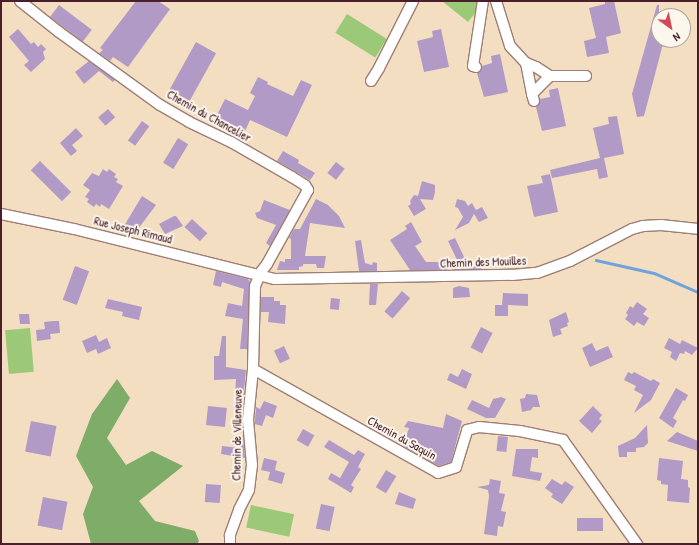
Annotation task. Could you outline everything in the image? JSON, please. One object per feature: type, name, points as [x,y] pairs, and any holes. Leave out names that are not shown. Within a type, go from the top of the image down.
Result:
[{"type":"street","name":"Chemin du Chancelier","points":[[20,1],[59,32],[160,105],[189,122],[231,142],[305,185],[308,190],[267,264],[258,276]]},
{"type":"street","points":[[370,81],[379,68],[413,1]]},
{"type":"street","points":[[476,67],[473,66],[483,1]]},
{"type":"street","points":[[496,1],[510,46],[526,63],[536,67],[550,76],[586,76]]},
{"type":"street","points":[[526,63],[533,97],[550,76]]},
{"type":"street","name":"Rue Joseph Rimaud","points":[[1,214],[88,232],[258,276]]},
{"type":"street","name":"Chemin des Mouilles","points":[[258,276],[275,279],[528,274],[553,268],[632,229],[643,226],[660,225],[698,228]]},
{"type":"street","name":"Chemin de Villeneuve","points":[[230,544],[230,535],[239,510],[249,490],[252,465],[248,420],[253,368],[255,293],[258,276]]},
{"type":"street","name":"Chemin du Saquin","points":[[253,368],[438,474],[456,467],[466,430],[478,427],[520,431],[563,440],[637,544]]},
{"type":"green space","points":[[442,1],[480,1],[483,3],[468,22]]},
{"type":"green space","points":[[347,14],[387,39],[375,58],[335,33]]},
{"type":"green space","points":[[30,328],[34,372],[9,374],[5,330]]},
{"type":"green space","points":[[117,379],[130,398],[107,438],[126,465],[152,451],[183,466],[139,501],[155,521],[195,531],[199,541],[197,544],[91,544],[83,514],[93,487],[76,456],[92,414]]},
{"type":"green space","points":[[251,505],[294,514],[289,537],[246,527]]},
{"type":"building","points":[[136,1],[158,1],[170,9],[128,67],[113,57],[110,61],[99,53],[103,50],[100,48]]},
{"type":"building","points":[[605,1],[614,1],[621,33],[606,37],[609,53],[587,57],[584,41],[596,38],[589,8],[605,4]]},
{"type":"building","points":[[59,5],[92,30],[83,42],[50,17]]},
{"type":"building","points":[[651,26],[651,48],[662,48],[644,116],[637,117],[632,94]]},
{"type":"building","points":[[18,29],[31,44],[34,42],[38,47],[41,44],[46,49],[43,52],[45,59],[31,72],[24,65],[29,61],[9,37]]},
{"type":"building","points":[[441,29],[449,67],[424,72],[417,41],[433,37],[432,31]]},
{"type":"building","points":[[196,42],[216,53],[189,101],[169,90]]},
{"type":"building","points":[[500,54],[508,92],[484,97],[477,73],[482,69],[482,66],[492,63],[491,56]]},
{"type":"building","points":[[89,61],[115,80],[113,82],[99,71],[84,84],[75,72]]},
{"type":"building","points":[[258,77],[268,82],[267,84],[293,96],[301,80],[312,85],[287,137],[250,120],[243,136],[237,133],[239,128],[216,117],[225,99],[248,110],[255,96],[250,93]]},
{"type":"building","points":[[558,88],[566,126],[542,131],[536,107],[539,105],[540,99],[550,97],[549,90]]},
{"type":"building","points":[[108,109],[115,117],[105,126],[98,118]]},
{"type":"building","points":[[617,116],[624,154],[604,158],[608,177],[599,179],[597,169],[552,178],[550,170],[600,158],[593,128],[609,124],[608,117]]},
{"type":"building","points":[[142,121],[149,126],[135,146],[128,140]]},
{"type":"building","points":[[76,128],[83,136],[72,145],[77,151],[71,156],[60,143]]},
{"type":"building","points":[[178,138],[188,144],[173,169],[163,163]]},
{"type":"building","points":[[283,151],[299,160],[298,163],[315,173],[310,180],[277,161]]},
{"type":"building","points":[[40,161],[71,192],[62,201],[31,170]]},
{"type":"building","points":[[336,162],[345,169],[336,180],[327,173]]},
{"type":"building","points":[[103,169],[107,172],[109,169],[116,174],[114,177],[118,179],[116,182],[123,186],[109,209],[101,204],[100,207],[96,204],[94,207],[87,202],[89,199],[85,197],[90,190],[83,185],[92,173],[99,176]]},
{"type":"building","points":[[550,174],[558,212],[534,217],[527,186],[543,183],[541,176]]},
{"type":"building","points":[[422,181],[435,185],[435,192],[433,200],[420,199],[426,209],[414,216],[408,206],[411,204],[410,201],[414,195],[418,196]]},
{"type":"building","points":[[142,196],[156,205],[135,233],[124,226]]},
{"type":"building","points":[[316,199],[328,205],[339,216],[345,228],[310,223],[305,256],[326,256],[324,268],[317,268],[316,264],[303,264],[303,266],[299,267],[299,270],[277,270],[280,261],[285,262],[285,259],[291,259],[291,239],[289,238],[294,229],[300,229]]},
{"type":"building","points":[[457,199],[465,201],[468,206],[472,203],[476,210],[482,207],[488,218],[479,222],[474,214],[469,223],[455,230],[463,217],[458,208],[455,207]]},
{"type":"building","points":[[264,200],[290,210],[270,246],[266,243],[276,225],[257,218],[255,213],[260,211]]},
{"type":"building","points":[[176,216],[183,226],[165,234],[159,224]]},
{"type":"building","points":[[192,219],[207,233],[200,241],[184,227]]},
{"type":"building","points":[[411,222],[422,242],[415,246],[426,262],[458,262],[448,241],[455,238],[467,263],[481,263],[481,269],[453,270],[450,265],[447,270],[410,270],[390,240],[407,229],[405,226]]},
{"type":"building","points":[[361,240],[365,263],[372,265],[373,262],[377,263],[377,271],[359,271],[355,241]]},
{"type":"building","points":[[75,266],[89,271],[77,305],[63,300]]},
{"type":"building","points":[[216,271],[248,279],[250,282],[247,349],[240,349],[243,319],[225,316],[228,303],[242,306],[244,289],[222,282],[221,287],[213,285]]},
{"type":"building","points":[[370,284],[378,284],[376,305],[369,305]]},
{"type":"building","points":[[459,286],[469,288],[470,297],[453,298],[453,288]]},
{"type":"building","points":[[402,291],[410,298],[393,319],[384,311]]},
{"type":"building","points":[[503,293],[528,294],[528,306],[508,305],[508,316],[495,316],[495,305],[502,305]]},
{"type":"building","points":[[261,297],[274,297],[274,301],[280,301],[280,305],[286,305],[285,324],[268,322],[269,312],[261,312]]},
{"type":"building","points":[[331,298],[340,299],[339,310],[330,309]]},
{"type":"building","points":[[108,299],[142,307],[139,320],[122,316],[123,312],[105,308]]},
{"type":"building","points":[[637,302],[647,309],[643,314],[649,318],[644,326],[637,322],[634,326],[625,319],[628,315],[626,313],[630,306],[633,308]]},
{"type":"building","points":[[566,312],[569,322],[567,323],[568,326],[560,329],[562,334],[553,337],[549,320]]},
{"type":"building","points":[[19,314],[29,314],[30,324],[20,324]]},
{"type":"building","points":[[59,321],[60,333],[50,334],[51,339],[37,341],[36,330],[45,329],[44,322]]},
{"type":"building","points":[[481,327],[493,333],[482,353],[471,347]]},
{"type":"building","points":[[96,335],[99,342],[107,338],[111,348],[98,354],[96,349],[87,353],[82,341]]},
{"type":"building","points":[[222,336],[226,336],[226,367],[246,370],[242,411],[234,410],[236,379],[214,380],[214,356],[219,356]]},
{"type":"building","points":[[669,338],[680,344],[682,340],[698,348],[692,355],[685,351],[684,354],[680,353],[676,361],[670,357],[672,352],[664,348]]},
{"type":"building","points":[[592,343],[596,351],[608,346],[613,357],[590,367],[582,348]]},
{"type":"building","points":[[284,346],[290,359],[280,363],[274,351]]},
{"type":"building","points":[[462,369],[472,374],[466,389],[447,380],[450,373],[458,377]]},
{"type":"building","points":[[628,372],[632,374],[634,372],[651,381],[653,379],[660,383],[651,400],[634,413],[643,395],[634,390],[636,386],[624,380]]},
{"type":"building","points":[[676,388],[688,395],[685,401],[683,400],[673,418],[677,421],[673,428],[659,418]]},
{"type":"building","points":[[526,394],[537,395],[540,407],[533,407],[531,410],[522,412],[520,399],[525,398]]},
{"type":"building","points":[[501,397],[506,399],[495,418],[486,418],[467,409],[472,400],[489,408],[493,399]]},
{"type":"building","points":[[264,401],[277,406],[273,418],[266,415],[262,426],[255,424],[256,407],[260,409]]},
{"type":"building","points":[[208,406],[227,408],[225,427],[206,425]]},
{"type":"building","points":[[593,406],[602,415],[599,419],[602,421],[592,433],[579,421]]},
{"type":"building","points":[[446,414],[462,421],[451,462],[439,466],[403,446],[409,428],[404,427],[408,421],[443,428]]},
{"type":"building","points":[[31,421],[57,426],[51,456],[25,451]]},
{"type":"building","points":[[647,425],[648,443],[644,447],[636,448],[636,452],[627,452],[627,457],[619,457],[618,446],[635,438]]},
{"type":"building","points":[[303,429],[314,435],[308,447],[297,440]]},
{"type":"building","points":[[677,432],[698,441],[698,451],[667,441]]},
{"type":"building","points":[[241,436],[243,436],[245,458],[221,454],[222,446],[240,448]]},
{"type":"building","points":[[498,436],[508,437],[506,452],[496,451]]},
{"type":"building","points":[[329,440],[354,455],[358,450],[365,454],[358,467],[361,469],[351,485],[354,487],[351,493],[328,479],[331,473],[340,478],[349,462],[324,447]]},
{"type":"building","points":[[516,449],[538,449],[538,458],[532,457],[530,471],[542,473],[540,481],[512,476]]},
{"type":"building","points":[[264,458],[277,461],[275,470],[285,473],[282,484],[268,480],[270,472],[261,470]]},
{"type":"building","points":[[659,458],[683,461],[681,479],[688,480],[688,487],[690,488],[689,503],[667,501],[668,485],[661,484],[661,481],[657,480]]},
{"type":"building","points":[[386,470],[396,476],[386,493],[376,487]]},
{"type":"building","points":[[490,479],[501,481],[499,493],[505,494],[501,511],[506,512],[503,527],[498,526],[497,536],[484,534],[489,496],[488,490],[477,487],[489,485]]},
{"type":"building","points":[[552,479],[562,485],[565,481],[574,487],[562,504],[551,497],[553,494],[545,488]]},
{"type":"building","points":[[206,484],[221,485],[220,503],[205,502]]},
{"type":"building","points":[[399,492],[416,499],[413,509],[395,504]]},
{"type":"building","points":[[43,497],[68,502],[62,530],[37,525]]},
{"type":"building","points":[[321,504],[335,507],[329,531],[316,528]]},
{"type":"building","points":[[577,518],[603,518],[603,531],[577,531]]},
{"type":"waterway","points":[[596,260],[654,273],[698,292]]}]
